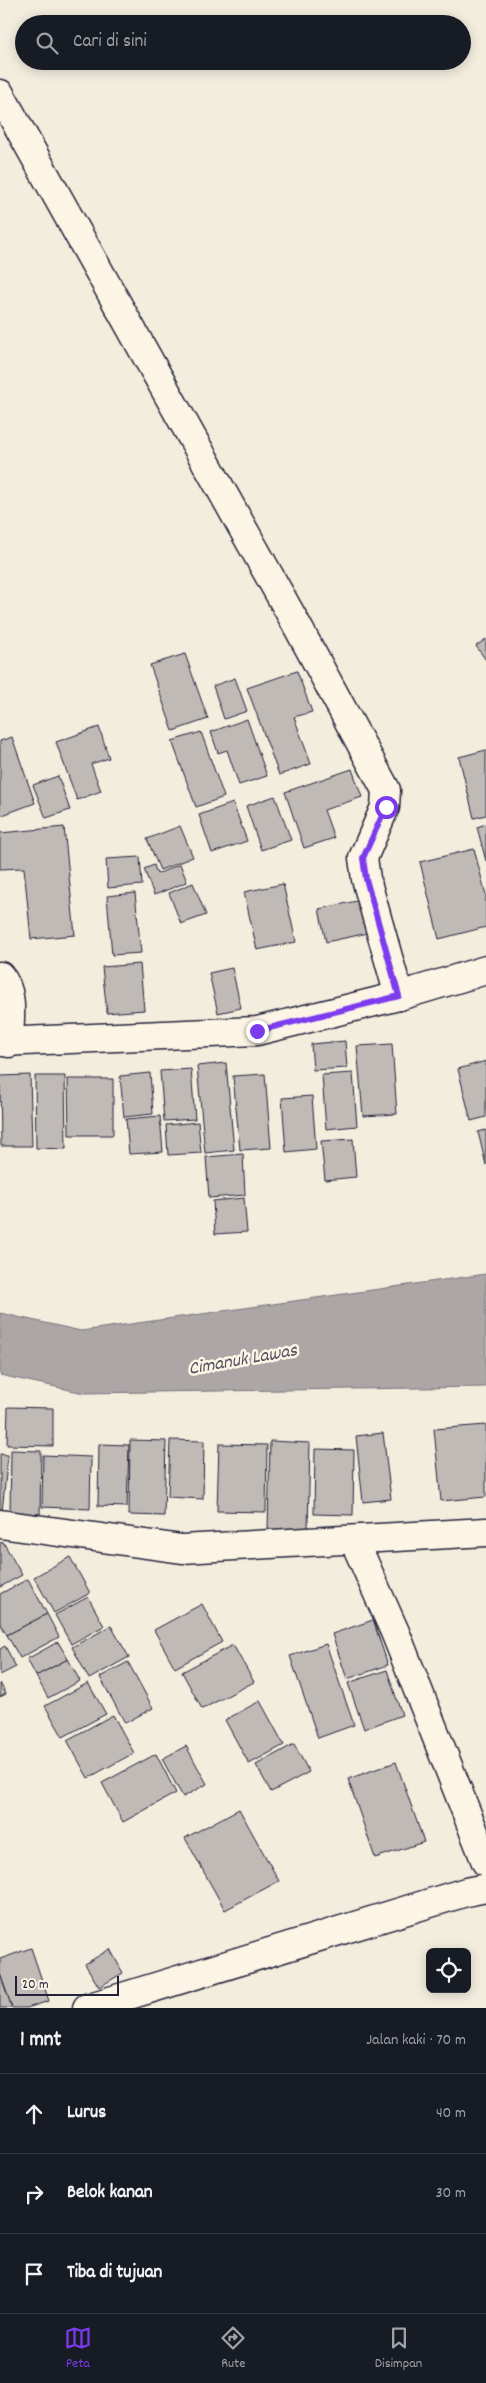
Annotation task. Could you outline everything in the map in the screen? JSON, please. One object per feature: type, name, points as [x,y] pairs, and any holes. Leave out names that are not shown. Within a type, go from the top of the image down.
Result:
[{"type":"street","points":[[0,94],[294,620],[386,790],[386,807],[363,858],[366,879],[399,996]]},
{"type":"street","points":[[0,976],[8,986],[9,996],[4,1042],[257,1031],[399,996],[486,970]]},
{"type":"street","points":[[0,1524],[182,1549],[486,1532]]},
{"type":"street","points":[[354,1540],[395,1632],[486,1862]]},
{"type":"street","points":[[87,2008],[466,1892],[486,1888]]},
{"type":"water","name":"Cimanuk Lawas","points":[[486,1274],[486,1387],[84,1393],[0,1375],[0,1313],[81,1331]]},
{"type":"building","points":[[486,639],[486,660],[476,646]]},
{"type":"building","points":[[185,654],[208,719],[173,731],[150,665]]},
{"type":"building","points":[[297,671],[312,712],[294,717],[311,764],[279,775],[247,688]]},
{"type":"building","points":[[235,678],[247,711],[224,719],[213,686]]},
{"type":"building","points":[[247,719],[267,776],[239,785],[227,750],[218,753],[211,732]]},
{"type":"building","points":[[99,727],[109,758],[91,764],[101,791],[77,800],[56,742]]},
{"type":"building","points":[[201,732],[224,797],[196,807],[172,741]]},
{"type":"building","points":[[12,737],[35,803],[0,816],[0,741]]},
{"type":"building","points":[[486,750],[486,815],[474,818],[459,757]]},
{"type":"building","points":[[352,769],[362,797],[324,810],[334,838],[304,848],[285,792]]},
{"type":"building","points":[[58,776],[70,810],[46,818],[33,785]]},
{"type":"building","points":[[275,796],[291,840],[261,850],[246,806]]},
{"type":"building","points":[[233,803],[247,841],[212,853],[199,815]]},
{"type":"building","points":[[486,824],[486,861],[477,827]]},
{"type":"building","points":[[180,826],[193,857],[160,870],[147,839]]},
{"type":"building","points":[[64,827],[75,935],[31,939],[24,868],[0,869],[0,833]]},
{"type":"building","points":[[474,849],[486,895],[486,927],[439,939],[420,862]]},
{"type":"building","points":[[140,857],[142,885],[108,888],[106,859]]},
{"type":"building","points":[[180,864],[187,882],[154,895],[144,869],[154,865],[157,874]]},
{"type":"building","points":[[193,883],[206,915],[181,924],[169,893]]},
{"type":"building","points":[[283,884],[296,942],[257,950],[244,892]]},
{"type":"building","points":[[135,893],[141,953],[112,955],[107,896]]},
{"type":"building","points":[[366,899],[373,932],[326,942],[319,909]]},
{"type":"building","points":[[140,964],[144,1010],[107,1013],[102,967]]},
{"type":"building","points":[[232,968],[241,1008],[218,1013],[209,973]]},
{"type":"building","points":[[345,1041],[347,1068],[313,1070],[311,1044]]},
{"type":"building","points":[[392,1044],[397,1114],[363,1116],[357,1046]]},
{"type":"building","points":[[486,1061],[486,1117],[471,1121],[458,1069]]},
{"type":"building","points":[[226,1063],[234,1150],[205,1153],[197,1066]]},
{"type":"building","points":[[191,1069],[195,1119],[164,1121],[160,1071]]},
{"type":"building","points":[[150,1073],[153,1114],[124,1117],[120,1076]]},
{"type":"building","points":[[353,1073],[357,1126],[326,1129],[322,1075]]},
{"type":"building","points":[[265,1074],[271,1148],[240,1150],[233,1076]]},
{"type":"building","points":[[30,1075],[32,1146],[1,1146],[0,1076]]},
{"type":"building","points":[[35,1076],[65,1076],[66,1149],[36,1148]]},
{"type":"building","points":[[68,1079],[113,1079],[113,1135],[69,1135]]},
{"type":"building","points":[[312,1096],[316,1149],[286,1152],[282,1098]]},
{"type":"building","points":[[160,1116],[163,1152],[129,1154],[126,1119]]},
{"type":"building","points":[[198,1122],[201,1153],[168,1155],[166,1125]]},
{"type":"building","points":[[486,1130],[486,1165],[478,1132]]},
{"type":"building","points":[[353,1139],[356,1177],[325,1180],[321,1141]]},
{"type":"building","points":[[243,1154],[245,1195],[209,1198],[206,1157]]},
{"type":"building","points":[[244,1198],[247,1232],[215,1234],[213,1201]]},
{"type":"building","points":[[8,1407],[53,1408],[53,1446],[7,1445]]},
{"type":"building","points":[[486,1425],[486,1497],[441,1501],[434,1429]]},
{"type":"building","points":[[383,1433],[391,1499],[363,1502],[356,1436]]},
{"type":"building","points":[[130,1440],[166,1441],[164,1516],[129,1515]]},
{"type":"building","points":[[170,1440],[204,1441],[203,1499],[168,1497]]},
{"type":"building","points":[[270,1441],[310,1443],[308,1531],[268,1530]]},
{"type":"building","points":[[99,1444],[129,1445],[127,1507],[98,1506]]},
{"type":"building","points":[[219,1444],[267,1445],[266,1512],[217,1511]]},
{"type":"building","points":[[315,1449],[354,1450],[353,1515],[314,1514]]},
{"type":"building","points":[[11,1450],[41,1451],[40,1514],[10,1513]]},
{"type":"building","points":[[0,1454],[8,1455],[2,1512],[0,1512]]},
{"type":"building","points":[[43,1455],[91,1457],[90,1509],[42,1507]]},
{"type":"building","points":[[3,1542],[22,1575],[0,1587],[0,1543]]},
{"type":"building","points":[[70,1557],[90,1593],[54,1613],[34,1577]]},
{"type":"building","points":[[28,1579],[47,1614],[7,1635],[0,1623],[0,1594]]},
{"type":"building","points":[[88,1597],[104,1626],[71,1644],[55,1615]]},
{"type":"building","points":[[202,1604],[222,1642],[175,1668],[154,1630]]},
{"type":"building","points":[[47,1614],[59,1637],[20,1658],[7,1635]]},
{"type":"building","points":[[373,1620],[388,1665],[347,1679],[332,1634]]},
{"type":"building","points":[[111,1626],[129,1657],[89,1679],[72,1647]]},
{"type":"building","points":[[58,1642],[68,1659],[36,1676],[27,1659]]},
{"type":"building","points":[[326,1644],[354,1725],[318,1738],[290,1656]]},
{"type":"building","points":[[233,1645],[254,1682],[202,1709],[182,1672]]},
{"type":"building","points":[[5,1646],[16,1667],[0,1675],[0,1649]]},
{"type":"building","points":[[68,1659],[80,1681],[48,1698],[36,1676]]},
{"type":"building","points":[[128,1662],[153,1708],[125,1723],[100,1677]]},
{"type":"building","points":[[387,1670],[402,1715],[364,1729],[348,1683]]},
{"type":"building","points":[[0,1683],[6,1694],[0,1697]]},
{"type":"building","points":[[88,1683],[106,1714],[63,1737],[45,1706]]},
{"type":"building","points":[[260,1701],[284,1745],[249,1764],[225,1720]]},
{"type":"building","points":[[113,1715],[134,1753],[88,1778],[67,1740]]},
{"type":"building","points":[[294,1744],[309,1772],[271,1792],[256,1765]]},
{"type":"building","points":[[186,1746],[207,1784],[183,1797],[162,1759]]},
{"type":"building","points":[[156,1754],[176,1793],[123,1822],[102,1783]]},
{"type":"building","points":[[396,1762],[424,1842],[375,1858],[348,1779]]},
{"type":"building","points":[[239,1809],[279,1881],[225,1910],[185,1838]]},
{"type":"building","points":[[31,1948],[49,2001],[27,2008],[12,2008],[0,1974],[0,1959]]},
{"type":"building","points":[[110,1949],[123,1973],[99,1987],[85,1964]]},
{"type":"building","points":[[0,1974],[12,2008],[0,2008]]},
{"type":"route","points":[[257,1031],[399,996],[366,879],[363,858],[386,807]]}]
